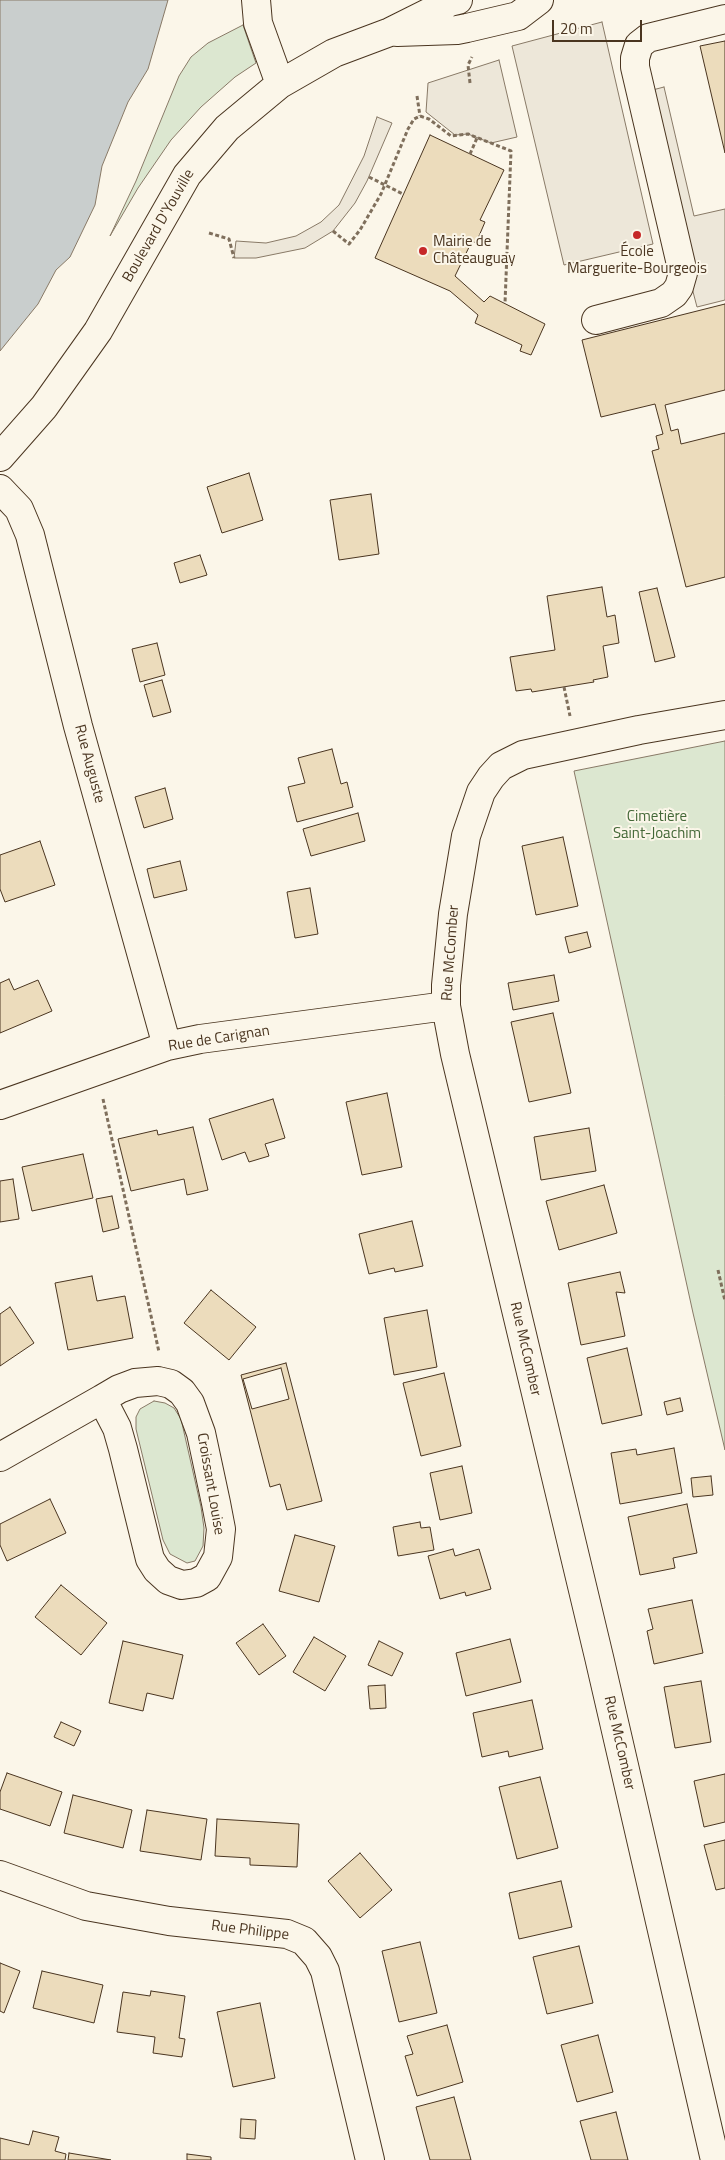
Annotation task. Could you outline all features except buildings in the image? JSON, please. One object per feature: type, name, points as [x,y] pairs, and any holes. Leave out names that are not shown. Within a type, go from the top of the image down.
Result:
[{"type":"street","points":[[256,0],[260,30],[280,84]]},
{"type":"street","name":"Boulevard D'Youville","points":[[0,457],[44,406],[98,330],[187,175],[227,128],[280,84],[334,53],[390,32],[450,2],[458,0]]},
{"type":"street","name":"Boulevard D'Youville","points":[[390,32],[467,28],[518,16],[539,0]]},
{"type":"street","points":[[596,320],[660,303],[674,294],[679,287],[683,269],[638,80],[635,58],[639,45],[648,38],[715,14]]},
{"type":"street","name":"Rue Auguste","points":[[0,489],[19,509],[30,535],[75,712],[167,1046]]},
{"type":"street","name":"Rue McComber","points":[[715,2160],[606,1686],[454,1054],[446,1006],[447,965],[461,859],[472,815],[481,792],[501,766],[523,755],[639,730],[725,715]]},
{"type":"street","name":"Rue de Carignan","points":[[0,1105],[167,1046],[200,1039],[446,1006]]},
{"type":"street","name":"Croissant Louise","points":[[0,1457],[119,1389],[135,1383],[158,1380],[171,1384],[182,1392],[190,1403],[201,1432],[221,1528],[220,1547],[214,1567],[207,1577],[196,1583],[182,1585],[168,1580],[157,1570],[150,1558],[117,1428],[102,1399]]},
{"type":"street","name":"Rue Philippe","points":[[0,1875],[86,1906],[169,1921],[287,1934],[304,1941],[315,1952],[325,1971],[370,2160]]},
{"type":"path","points":[[468,70],[470,83]]},
{"type":"path","points":[[418,96],[420,116]]},
{"type":"path","points":[[333,231],[349,244],[370,215],[408,129],[414,119],[420,116],[429,119],[451,136],[468,134],[511,151],[504,303]]},
{"type":"path","points":[[470,154],[477,138]]},
{"type":"path","points":[[369,177],[403,194]]},
{"type":"path","points":[[209,233],[229,239],[234,258]]},
{"type":"path","points":[[564,687],[571,721]]},
{"type":"path","points":[[102,1093],[161,1360]]},
{"type":"path","points":[[718,1270],[725,1301]]},
{"type":"green space","points":[[243,25],[256,63],[235,77],[201,107],[171,140],[138,188],[110,236],[136,181],[179,76],[191,57],[208,43]]},
{"type":"green space","name":"Cimetière Saint-Joachim","points":[[725,741],[725,1450],[574,771]]},
{"type":"green space","points":[[154,1401],[165,1403],[174,1408],[181,1419],[201,1507],[204,1528],[203,1546],[195,1561],[187,1563],[170,1554],[163,1540],[136,1429],[136,1417],[140,1409]]},
{"type":"shaded area","points":[[0,0],[168,0],[148,69],[128,102],[102,166],[95,205],[70,257],[56,270],[38,304],[0,351]]},
{"type":"shaded area","points":[[602,22],[653,244],[564,265],[512,46]]},
{"type":"shaded area","points":[[499,60],[517,137],[491,143],[468,134],[455,135],[426,112],[428,83]]},
{"type":"shaded area","points":[[664,87],[694,216],[725,209],[725,300],[697,307],[641,93]]},
{"type":"shaded area","points":[[377,117],[392,123],[367,181],[355,203],[333,231],[305,248],[256,258],[234,258],[236,241],[266,243],[296,236],[321,222],[339,205],[364,156]]},
{"type":"place","name":"École Marguerite-Bourgeois","points":[[637,235]]},
{"type":"place","name":"Mairie de Châteauguay","points":[[423,251]]}]
